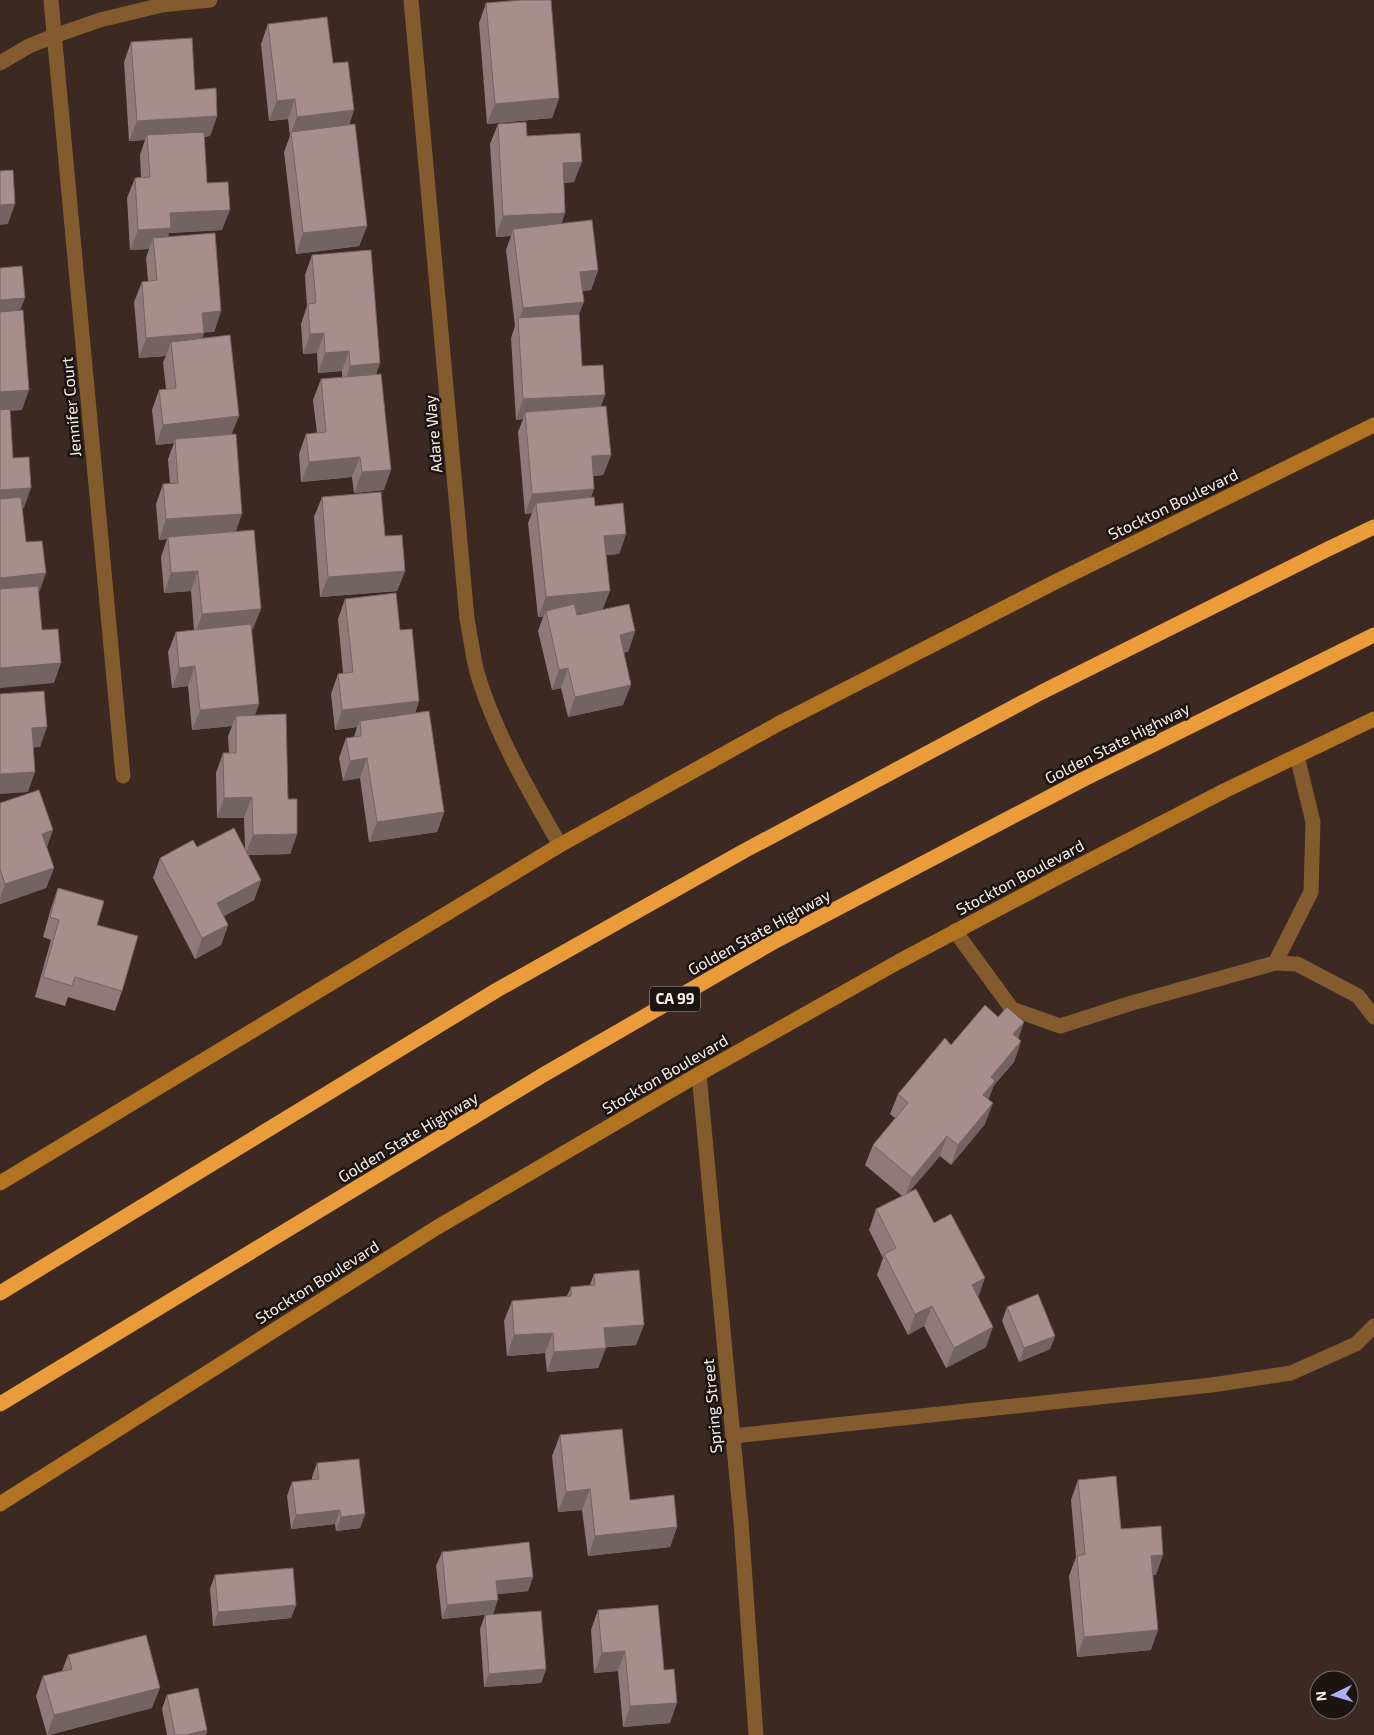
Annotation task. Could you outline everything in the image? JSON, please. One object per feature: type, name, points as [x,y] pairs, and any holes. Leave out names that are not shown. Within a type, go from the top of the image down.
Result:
[{"type":"highway","points":[[0,1293],[497,990],[744,851],[1042,692],[1374,527]]},
{"type":"highway","name":"Golden State Highway","points":[[0,1404],[543,1075],[777,940],[1082,780],[1374,635]]},
{"type":"street","name":"Jennifer Court","points":[[51,0],[123,776]]},
{"type":"street","points":[[0,62],[54,36],[100,20],[162,5],[210,0]]},
{"type":"street","name":"Adare Way","points":[[411,0],[467,619],[478,679],[501,734],[560,845]]},
{"type":"street","name":"Stockton Boulevard","points":[[0,1182],[560,845],[778,724],[1040,590],[1374,425]]},
{"type":"street","name":"Stockton Boulevard","points":[[0,1504],[436,1228],[699,1074],[956,931],[1226,790],[1374,719]]},
{"type":"street","points":[[1275,963],[1311,892],[1313,822],[1297,756]]},
{"type":"street","points":[[956,931],[1012,1009],[1060,1026],[1132,1003],[1275,963],[1297,964],[1358,996],[1374,1017]]},
{"type":"street","name":"Spring Street","points":[[699,1074],[741,1522],[756,1735]]},
{"type":"street","points":[[733,1436],[1212,1385],[1291,1373],[1356,1344],[1374,1326]]},
{"type":"building","points":[[551,0],[559,98],[495,104],[486,3]]},
{"type":"building","points":[[327,17],[333,63],[348,62],[354,110],[297,117],[295,99],[277,101],[268,24]]},
{"type":"building","points":[[192,38],[195,90],[216,88],[217,116],[137,121],[131,42]]},
{"type":"building","points":[[526,122],[527,136],[580,133],[582,162],[563,163],[565,213],[503,216],[498,124]]},
{"type":"building","points":[[355,124],[367,226],[303,233],[291,132]]},
{"type":"building","points":[[204,132],[207,183],[228,182],[230,210],[170,213],[171,228],[138,230],[135,178],[150,177],[147,135]]},
{"type":"building","points":[[13,170],[15,204],[0,205],[0,171]]},
{"type":"building","points":[[592,220],[598,270],[580,272],[584,302],[523,308],[513,229]]},
{"type":"building","points":[[215,233],[221,311],[202,313],[204,333],[146,338],[142,282],[157,280],[153,238]]},
{"type":"building","points":[[371,250],[380,363],[350,366],[349,351],[325,353],[324,333],[310,334],[308,304],[316,303],[312,255]]},
{"type":"building","points":[[22,266],[25,298],[0,300],[0,268]]},
{"type":"building","points":[[23,310],[29,390],[0,392],[0,312]]},
{"type":"building","points":[[579,314],[582,366],[603,365],[605,395],[523,399],[518,318]]},
{"type":"building","points":[[230,335],[239,416],[163,425],[159,390],[176,388],[171,342]]},
{"type":"building","points":[[381,374],[391,470],[362,472],[360,457],[309,462],[306,434],[326,432],[321,379]]},
{"type":"building","points":[[606,406],[611,455],[592,456],[594,489],[532,494],[525,412]]},
{"type":"building","points":[[10,409],[13,458],[29,457],[31,488],[0,490],[0,410]]},
{"type":"building","points":[[236,434],[242,514],[166,519],[163,484],[178,483],[175,439]]},
{"type":"building","points":[[381,492],[385,536],[402,535],[405,571],[328,577],[322,497]]},
{"type":"building","points":[[21,497],[26,542],[42,541],[46,573],[0,578],[0,499]]},
{"type":"building","points":[[594,497],[595,506],[623,503],[626,534],[604,536],[610,591],[546,597],[536,503]]},
{"type":"building","points":[[254,530],[261,609],[202,614],[198,571],[171,573],[168,537]]},
{"type":"building","points":[[38,586],[42,630],[58,629],[61,663],[0,668],[0,589]]},
{"type":"building","points":[[396,593],[400,630],[412,629],[419,701],[342,710],[338,674],[353,672],[345,599]]},
{"type":"building","points":[[574,604],[577,615],[629,604],[635,631],[620,635],[631,685],[575,697],[568,668],[559,670],[546,611]]},
{"type":"building","points":[[251,624],[259,704],[200,710],[195,666],[179,668],[176,632]]},
{"type":"building","points":[[44,691],[47,727],[32,728],[35,772],[0,774],[0,694]]},
{"type":"building","points":[[429,711],[444,812],[377,822],[367,758],[350,761],[346,738],[361,736],[360,721]]},
{"type":"building","points":[[286,714],[288,799],[297,799],[297,834],[253,835],[252,797],[224,798],[223,753],[236,753],[236,716]]},
{"type":"building","points":[[39,790],[53,830],[42,834],[54,868],[5,884],[0,869],[0,803]]},
{"type":"building","points":[[234,828],[261,880],[217,903],[228,925],[202,938],[160,858],[193,840],[197,847]]},
{"type":"building","points":[[58,888],[104,901],[97,925],[138,936],[122,991],[75,977],[72,986],[43,977],[59,920],[50,917]]},
{"type":"building","points":[[985,1005],[998,1017],[1007,1007],[1024,1022],[1013,1034],[1021,1041],[991,1077],[995,1081],[983,1095],[993,1103],[958,1145],[947,1136],[912,1178],[873,1145],[908,1103],[898,1094],[945,1038],[951,1045]]},
{"type":"building","points":[[916,1189],[934,1223],[951,1214],[985,1278],[972,1285],[993,1327],[954,1348],[932,1306],[915,1314],[884,1254],[896,1248],[876,1209]]},
{"type":"building","points":[[639,1270],[644,1325],[604,1328],[606,1348],[554,1352],[553,1333],[514,1335],[512,1301],[571,1296],[571,1287],[595,1285],[594,1274]]},
{"type":"building","points":[[1038,1294],[1055,1336],[1024,1348],[1007,1307]]},
{"type":"building","points":[[622,1429],[630,1500],[674,1495],[677,1527],[595,1536],[590,1489],[566,1492],[560,1435]]},
{"type":"building","points":[[359,1459],[365,1514],[341,1517],[340,1510],[296,1515],[292,1482],[319,1479],[317,1463]]},
{"type":"building","points":[[1116,1476],[1121,1529],[1161,1526],[1163,1555],[1151,1556],[1158,1630],[1084,1637],[1077,1556],[1085,1554],[1078,1480]]},
{"type":"building","points":[[529,1542],[533,1577],[496,1581],[498,1600],[447,1605],[442,1552]]},
{"type":"building","points":[[293,1568],[296,1605],[218,1612],[215,1575]]},
{"type":"building","points":[[658,1605],[664,1670],[674,1669],[677,1703],[630,1706],[625,1651],[602,1653],[598,1610]]},
{"type":"building","points":[[541,1611],[546,1669],[489,1674],[485,1615]]},
{"type":"building","points":[[146,1635],[160,1688],[54,1715],[43,1676],[72,1669],[68,1655]]},
{"type":"building","points":[[198,1688],[207,1730],[186,1735],[175,1735],[167,1695]]}]
